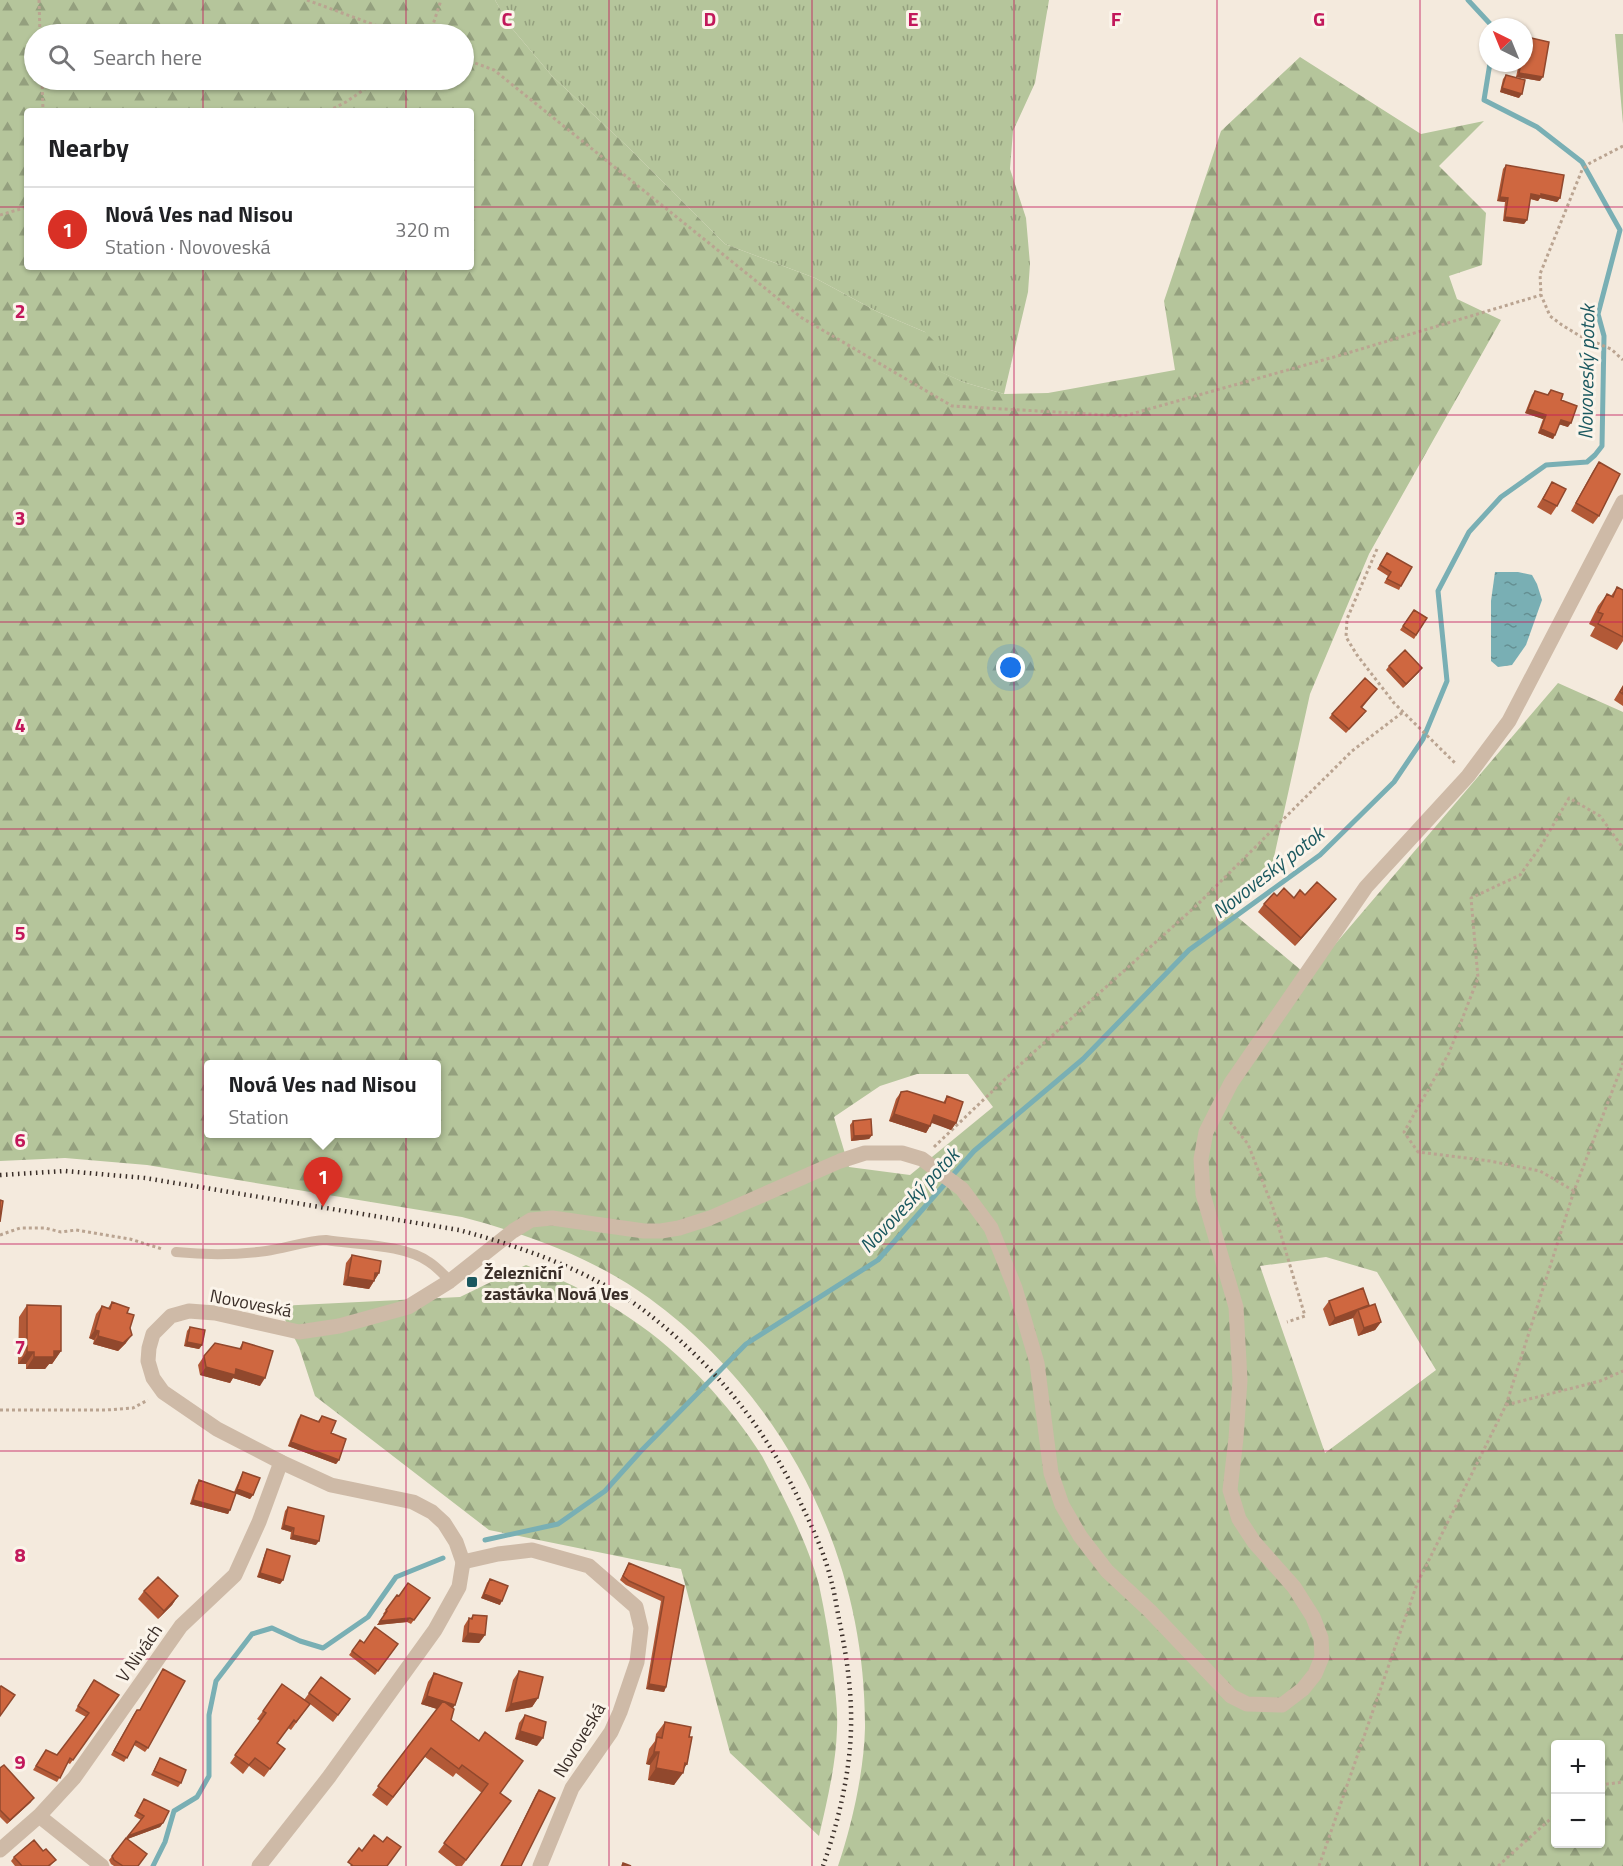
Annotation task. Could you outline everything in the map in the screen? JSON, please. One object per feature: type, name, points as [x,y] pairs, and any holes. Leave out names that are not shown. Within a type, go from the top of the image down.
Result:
[{"type":"street","points":[[922,1159],[962,1189],[991,1228],[1015,1288],[1037,1363],[1051,1473],[1062,1504],[1080,1536],[1107,1571],[1150,1611],[1231,1696],[1247,1704],[1282,1705],[1303,1689],[1316,1674],[1322,1657],[1322,1638],[1313,1617],[1294,1587],[1254,1542],[1239,1518],[1230,1490],[1240,1380],[1236,1307],[1203,1194],[1200,1172],[1206,1132],[1231,1083],[1366,887],[1468,776],[1509,721],[1623,501]]},
{"type":"street","name":"Novoveská","points":[[540,1866],[572,1788],[611,1732],[620,1712],[638,1662],[641,1628],[636,1607],[589,1566],[532,1550],[498,1554],[463,1562],[456,1542],[444,1523],[432,1512],[413,1502],[331,1485],[217,1429],[163,1392],[153,1378],[148,1361],[153,1334],[171,1316],[189,1311],[215,1313],[299,1332],[339,1326],[408,1306],[450,1281],[523,1224],[539,1218],[621,1229],[661,1231],[710,1218],[840,1161],[865,1154],[902,1152],[922,1159]]},
{"type":"street","name":"V Nivách","points":[[0,1850],[39,1816],[74,1778],[181,1626],[235,1575],[260,1522],[281,1462]]},
{"type":"street","points":[[259,1866],[329,1777],[435,1630],[459,1587],[463,1562]]},
{"type":"street","points":[[39,1816],[102,1866]]},
{"type":"lane","points":[[176,1252],[202,1255],[238,1254],[326,1240],[409,1252],[430,1262],[450,1281]]},
{"type":"path","points":[[39,0],[40,24]]},
{"type":"path","points":[[307,0],[372,24]]},
{"type":"path","points":[[433,24],[441,0]]},
{"type":"path","points":[[474,63],[494,70],[802,318],[952,406],[1124,416],[1341,355],[1541,295]]},
{"type":"path","points":[[42,90],[43,108]]},
{"type":"path","points":[[334,108],[363,90]]},
{"type":"path","points":[[1623,146],[1590,163],[1582,170],[1540,274],[1541,295],[1550,316],[1580,336],[1611,349],[1623,360]]},
{"type":"path","points":[[0,215],[24,209]]},
{"type":"path","points":[[1377,549],[1347,619],[1346,637],[1357,655],[1403,712],[1468,776]]},
{"type":"path","points":[[922,1159],[1023,1062],[1198,904],[1352,751],[1403,712]]},
{"type":"path","points":[[1574,1191],[1539,1171],[1490,1161],[1418,1152],[1404,1131],[1449,1053],[1478,978],[1471,898],[1520,875],[1541,846],[1569,798],[1600,816],[1623,848]]},
{"type":"path","points":[[1319,1866],[1417,1584],[1506,1405],[1574,1191],[1623,1063]]},
{"type":"path","points":[[1218,1106],[1248,1144],[1273,1208],[1305,1316],[1287,1322]]},
{"type":"path","points":[[0,1235],[20,1228],[45,1228],[61,1232],[76,1230],[130,1239],[176,1252]]},
{"type":"path","points":[[1506,1405],[1600,1381],[1623,1371]]},
{"type":"path","points":[[0,1410],[133,1408],[163,1392]]},
{"type":"path","points":[[1605,1784],[1623,1782]]},
{"type":"path","points":[[1498,1866],[1551,1818]]},
{"type":"green space","points":[[0,0],[495,0],[510,26],[552,76],[628,147],[725,244],[815,278],[878,312],[925,332],[943,350],[937,370],[963,382],[1004,394],[1048,393],[1175,370],[1164,301],[1221,131],[1300,57],[1421,134],[1484,121],[1439,166],[1486,213],[1482,265],[1449,276],[1457,299],[1501,320],[1369,554],[1310,694],[1272,866],[1229,910],[1308,976],[1558,683],[1623,712],[1623,1866],[838,1866],[856,1798],[865,1728],[862,1665],[851,1603],[833,1544],[809,1487],[778,1433],[741,1383],[698,1338],[649,1298],[606,1271],[583,1259],[511,1231],[462,1217],[147,1165],[65,1158],[0,1161]],"holes":[[[917,1074],[968,1074],[993,1107],[910,1175],[849,1167],[834,1117],[880,1086]],[[1326,1257],[1377,1272],[1436,1370],[1325,1453],[1260,1266]]]},
{"type":"green space","points":[[495,0],[1049,0],[1035,83],[1013,131],[1010,169],[1026,218],[1030,264],[1028,292],[1004,394],[963,382],[936,370],[925,332],[878,312],[815,278],[725,244],[628,147],[552,76],[510,26]]},
{"type":"green space","points":[[1615,34],[1623,34],[1623,124]]},
{"type":"green space","points":[[526,1265],[606,1303],[650,1332],[668,1347],[720,1399],[749,1437],[770,1471],[793,1517],[814,1568],[830,1649],[837,1707],[836,1742],[831,1783],[819,1836],[730,1753],[681,1569],[489,1530],[315,1396],[299,1347],[278,1306],[460,1297]]},
{"type":"water","points":[[1495,572],[1518,572],[1532,575],[1542,600],[1526,645],[1512,665],[1498,667],[1491,661],[1491,601]]},
{"type":"building","points":[[1533,38],[1549,42],[1543,77],[1519,73],[1533,72]]},
{"type":"building","points":[[1506,75],[1525,80],[1522,94],[1502,88]]},
{"type":"building","points":[[1506,165],[1564,175],[1560,198],[1531,194],[1527,220],[1505,217],[1508,198],[1500,197]]},
{"type":"building","points":[[1551,390],[1563,394],[1561,400],[1577,406],[1571,423],[1561,420],[1555,435],[1541,429],[1546,415],[1528,409],[1535,391],[1548,395]]},
{"type":"building","points":[[1599,462],[1620,474],[1599,516],[1576,503]]},
{"type":"building","points":[[1552,482],[1566,489],[1557,506],[1543,499]]},
{"type":"building","points":[[1387,553],[1412,567],[1401,586],[1387,579],[1391,572],[1380,565]]},
{"type":"building","points":[[1617,587],[1623,590],[1623,637],[1598,624],[1603,614],[1598,612],[1607,594],[1613,597]]},
{"type":"building","points":[[1414,610],[1427,618],[1416,635],[1403,626]]},
{"type":"building","points":[[1405,650],[1422,668],[1406,684],[1389,666]]},
{"type":"building","points":[[1365,678],[1377,689],[1361,707],[1366,711],[1349,729],[1332,714]]},
{"type":"building","points":[[1317,882],[1336,899],[1301,938],[1264,904],[1274,893],[1277,896],[1284,888],[1294,898],[1300,890],[1305,895]]},
{"type":"building","points":[[907,1091],[945,1103],[947,1096],[963,1102],[956,1123],[934,1115],[930,1126],[894,1114],[901,1092]]},
{"type":"building","points":[[871,1119],[872,1135],[854,1136],[853,1121]]},
{"type":"building","points":[[0,1200],[3,1201],[0,1222]]},
{"type":"building","points":[[352,1255],[381,1261],[379,1273],[375,1273],[374,1281],[348,1277]]},
{"type":"building","points":[[1363,1288],[1369,1305],[1335,1318],[1329,1301]]},
{"type":"building","points":[[112,1302],[129,1308],[127,1313],[134,1315],[130,1328],[132,1335],[123,1343],[98,1336],[99,1331],[95,1330],[102,1306],[110,1309]]},
{"type":"building","points":[[1375,1304],[1381,1322],[1364,1328],[1358,1310]]},
{"type":"building","points":[[27,1305],[61,1306],[61,1351],[54,1351],[54,1357],[34,1357],[34,1352],[27,1352]]},
{"type":"building","points":[[190,1327],[205,1330],[202,1345],[187,1342]]},
{"type":"building","points":[[243,1342],[273,1351],[265,1378],[236,1369],[235,1375],[206,1367],[204,1356],[215,1343],[241,1349]]},
{"type":"building","points":[[301,1415],[319,1422],[322,1416],[336,1421],[331,1433],[346,1439],[339,1460],[291,1442]]},
{"type":"building","points":[[243,1472],[260,1478],[253,1495],[237,1489]]},
{"type":"building","points":[[199,1480],[236,1493],[230,1510],[193,1500]]},
{"type":"building","points":[[288,1507],[324,1516],[319,1541],[293,1535],[294,1528],[284,1525]]},
{"type":"building","points":[[267,1549],[290,1556],[283,1580],[260,1573]]},
{"type":"building","points":[[629,1563],[684,1586],[666,1687],[649,1684],[664,1597],[623,1576]]},
{"type":"building","points":[[158,1577],[178,1596],[164,1611],[144,1591]]},
{"type":"building","points":[[490,1579],[508,1586],[502,1601],[484,1594]]},
{"type":"building","points":[[408,1583],[430,1598],[414,1620],[410,1618],[380,1621],[397,1595],[399,1596]]},
{"type":"building","points":[[473,1615],[487,1616],[485,1635],[468,1633],[469,1618],[472,1619]]},
{"type":"building","points":[[375,1627],[398,1644],[378,1671],[352,1651],[360,1640],[364,1643]]},
{"type":"building","points":[[163,1669],[185,1681],[148,1748],[136,1741],[127,1758],[114,1751]]},
{"type":"building","points":[[519,1671],[543,1677],[538,1698],[511,1704]]},
{"type":"building","points":[[434,1673],[462,1683],[455,1705],[427,1696]]},
{"type":"building","points":[[321,1677],[350,1699],[338,1715],[309,1693]]},
{"type":"building","points":[[94,1680],[119,1695],[73,1760],[70,1758],[60,1778],[36,1766],[46,1750],[57,1755],[89,1713],[78,1706]]},
{"type":"building","points":[[282,1684],[310,1704],[296,1722],[294,1720],[277,1743],[285,1749],[270,1769],[255,1758],[249,1765],[235,1755],[266,1713],[263,1711]]},
{"type":"building","points":[[0,1687],[15,1695],[0,1716]]},
{"type":"building","points":[[443,1701],[454,1709],[451,1720],[479,1741],[485,1732],[523,1761],[500,1793],[511,1801],[466,1860],[444,1843],[488,1784],[462,1765],[459,1769],[431,1748],[393,1797],[378,1786]]},
{"type":"building","points":[[525,1715],[546,1722],[543,1738],[520,1731]]},
{"type":"building","points":[[665,1722],[691,1727],[689,1737],[692,1737],[683,1773],[656,1768],[659,1752],[654,1752],[657,1737],[662,1738]]},
{"type":"building","points":[[160,1758],[186,1770],[181,1783],[154,1771]]},
{"type":"building","points":[[4,1765],[34,1798],[10,1820],[0,1810],[0,1768]]},
{"type":"building","points":[[539,1790],[555,1798],[521,1866],[501,1866]]},
{"type":"building","points":[[144,1799],[169,1811],[163,1823],[128,1836],[144,1816],[137,1812]]},
{"type":"building","points":[[374,1835],[383,1842],[387,1837],[401,1847],[387,1866],[351,1866],[348,1862],[359,1848],[362,1851]]},
{"type":"building","points":[[126,1838],[147,1854],[138,1866],[123,1866],[112,1856]]},
{"type":"building","points":[[34,1840],[43,1851],[46,1849],[56,1860],[48,1866],[22,1866],[14,1857]]},
{"type":"waterway","name":"Novoveský potok","points":[[1468,0],[1485,18]]},
{"type":"waterway","name":"Novoveský potok","points":[[485,1540],[558,1524],[605,1491],[746,1344],[878,1260],[974,1151],[1083,1059],[1189,950],[1320,855],[1394,782],[1423,739],[1447,681],[1438,591],[1469,532],[1501,497],[1546,465],[1587,462],[1602,446],[1604,336],[1598,314],[1620,230],[1582,162],[1537,127],[1484,100],[1489,72]]},
{"type":"waterway","name":"Novoveský potok","points":[[153,1866],[165,1842],[174,1811],[197,1797],[209,1776],[209,1715],[216,1681],[252,1634],[272,1628],[300,1641],[323,1648],[368,1617],[396,1577],[443,1558]]},
{"type":"railway","points":[[0,1175],[65,1171],[145,1178],[459,1230],[531,1252],[577,1271],[622,1295],[668,1330],[715,1375],[735,1398],[772,1450],[803,1508],[829,1571],[847,1663],[851,1728],[842,1798],[823,1866]]},
{"type":"place","name":"Nová Ves nad Nisou","points":[[323,1207]]},
{"type":"place","name":"Železniční zastávka Nová Ves","points":[[472,1282]]}]
